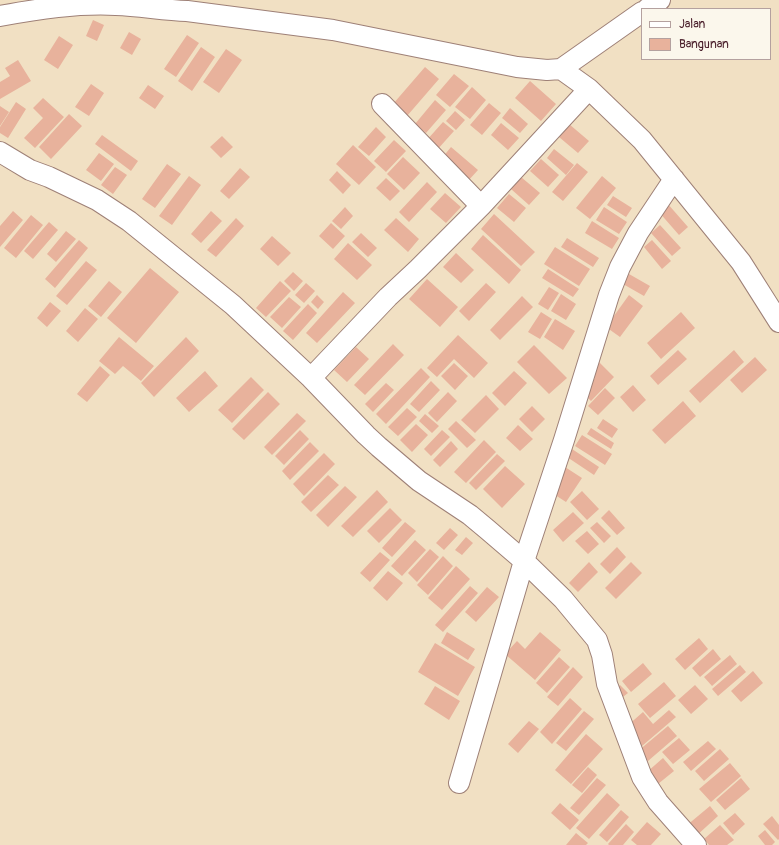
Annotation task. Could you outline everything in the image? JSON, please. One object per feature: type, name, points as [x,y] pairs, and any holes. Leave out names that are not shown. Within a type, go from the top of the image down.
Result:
[{"type":"street","points":[[648,8],[660,0]]},
{"type":"street","points":[[0,16],[42,4],[69,6],[115,5],[206,13],[333,30],[517,67],[547,70],[561,69],[641,13]]},
{"type":"street","points":[[561,69],[589,89],[642,140],[741,262],[779,322]]},
{"type":"street","points":[[311,378],[388,296],[418,269],[481,206],[589,89]]},
{"type":"street","points":[[382,104],[481,206]]},
{"type":"street","points":[[0,152],[30,170],[85,193],[114,210],[233,305],[311,378],[379,447],[419,481],[470,515],[524,561],[563,599],[597,640],[602,655],[607,684],[642,778],[658,802],[696,845]]},
{"type":"street","points":[[459,783],[524,561],[609,295],[617,274],[638,234],[674,179]]},
{"type":"building","points":[[93,20],[104,25],[97,41],[86,36]]},
{"type":"building","points":[[129,32],[141,39],[132,55],[120,48]]},
{"type":"building","points":[[187,35],[199,43],[176,77],[164,69]]},
{"type":"building","points":[[59,36],[73,45],[58,69],[44,60]]},
{"type":"building","points":[[201,47],[215,57],[192,91],[178,81]]},
{"type":"building","points":[[226,49],[242,60],[219,93],[203,82]]},
{"type":"building","points":[[18,60],[31,81],[0,99],[0,82],[10,76],[5,68]]},
{"type":"building","points":[[425,67],[439,79],[407,116],[393,104]]},
{"type":"building","points":[[454,74],[469,86],[450,107],[436,95]]},
{"type":"building","points":[[530,81],[556,104],[541,121],[515,98]]},
{"type":"building","points":[[91,84],[104,93],[89,116],[75,107]]},
{"type":"building","points":[[148,85],[164,96],[155,109],[139,98]]},
{"type":"building","points":[[472,87],[486,100],[470,119],[455,107]]},
{"type":"building","points":[[43,98],[64,117],[35,148],[24,138],[43,118],[33,108]]},
{"type":"building","points":[[435,100],[446,110],[426,133],[415,124]]},
{"type":"building","points":[[16,102],[26,109],[8,138],[0,133],[0,127]]},
{"type":"building","points":[[489,103],[501,113],[482,135],[470,125]]},
{"type":"building","points":[[0,106],[9,112],[0,126]]},
{"type":"building","points":[[510,108],[528,124],[520,133],[502,118]]},
{"type":"building","points":[[455,111],[465,120],[456,130],[446,121]]},
{"type":"building","points":[[69,114],[82,126],[51,159],[39,147]]},
{"type":"building","points":[[443,122],[454,131],[437,150],[426,141]]},
{"type":"building","points":[[501,123],[519,138],[508,150],[491,135]]},
{"type":"building","points":[[569,124],[589,141],[578,153],[559,137]]},
{"type":"building","points":[[376,127],[386,137],[369,156],[358,147]]},
{"type":"building","points":[[102,135],[138,161],[131,171],[95,144]]},
{"type":"building","points":[[222,136],[233,147],[221,158],[210,147]]},
{"type":"building","points":[[394,140],[406,151],[386,172],[374,161]]},
{"type":"building","points":[[353,145],[376,167],[359,185],[336,164]]},
{"type":"building","points":[[451,147],[478,170],[468,181],[442,158]]},
{"type":"building","points":[[554,149],[574,165],[566,175],[547,158]]},
{"type":"building","points":[[99,153],[114,164],[101,181],[86,170]]},
{"type":"building","points":[[403,157],[420,173],[404,190],[387,174]]},
{"type":"building","points":[[541,159],[559,175],[548,187],[530,171]]},
{"type":"building","points":[[577,163],[588,172],[563,201],[552,192]]},
{"type":"building","points":[[167,164],[181,174],[155,208],[142,199]]},
{"type":"building","points":[[115,167],[127,175],[113,194],[101,185]]},
{"type":"building","points":[[240,168],[250,177],[229,199],[220,191]]},
{"type":"building","points":[[337,171],[351,185],[343,194],[329,180]]},
{"type":"building","points":[[189,176],[201,185],[172,225],[159,216]]},
{"type":"building","points":[[602,176],[616,188],[590,219],[576,208]]},
{"type":"building","points":[[521,177],[540,193],[529,205],[511,189]]},
{"type":"building","points":[[386,178],[400,191],[390,201],[376,188]]},
{"type":"building","points":[[427,182],[437,192],[409,222],[399,212]]},
{"type":"building","points":[[445,193],[461,207],[446,223],[430,209]]},
{"type":"building","points":[[509,194],[526,208],[514,222],[497,208]]},
{"type":"building","points":[[613,196],[632,208],[626,217],[607,205]]},
{"type":"building","points":[[667,203],[688,227],[679,235],[658,211]]},
{"type":"building","points":[[345,207],[353,216],[341,229],[332,221]]},
{"type":"building","points":[[604,207],[627,222],[619,234],[596,220]]},
{"type":"building","points":[[13,211],[23,220],[0,247],[0,226]]},
{"type":"building","points":[[211,211],[222,221],[201,243],[191,234]]},
{"type":"building","points":[[494,214],[535,252],[521,266],[481,229]]},
{"type":"building","points":[[31,215],[43,225],[16,258],[4,248]]},
{"type":"building","points":[[236,218],[244,226],[216,257],[207,250]]},
{"type":"building","points":[[396,218],[419,239],[408,252],[384,230]]},
{"type":"building","points":[[592,221],[619,238],[612,249],[585,233]]},
{"type":"building","points":[[49,222],[58,230],[33,259],[24,251]]},
{"type":"building","points":[[331,223],[345,236],[333,249],[319,236]]},
{"type":"building","points":[[660,225],[681,248],[672,256],[651,233]]},
{"type":"building","points":[[66,231],[76,239],[56,262],[47,254]]},
{"type":"building","points":[[361,233],[377,248],[368,257],[352,242]]},
{"type":"building","points":[[483,235],[521,270],[509,284],[471,249]]},
{"type":"building","points":[[272,236],[291,253],[278,266],[260,249]]},
{"type":"building","points":[[567,238],[599,258],[593,267],[561,247]]},
{"type":"building","points":[[79,240],[88,248],[55,288],[45,279]]},
{"type":"building","points":[[652,240],[671,261],[662,269],[644,247]]},
{"type":"building","points":[[348,243],[372,265],[357,280],[334,259]]},
{"type":"building","points":[[555,247],[590,269],[579,286],[544,264]]},
{"type":"building","points":[[456,253],[474,270],[461,283],[443,267]]},
{"type":"building","points":[[86,261],[97,270],[67,305],[56,296]]},
{"type":"building","points":[[150,268],[179,292],[136,343],[107,318]]},
{"type":"building","points":[[548,269],[579,289],[573,297],[542,278]]},
{"type":"building","points":[[293,272],[303,281],[294,291],[284,281]]},
{"type":"building","points":[[629,274],[650,286],[644,296],[623,284]]},
{"type":"building","points":[[427,279],[458,307],[440,327],[409,299]]},
{"type":"building","points":[[109,281],[122,292],[101,317],[88,306]]},
{"type":"building","points":[[280,281],[291,291],[266,317],[256,308]]},
{"type":"building","points":[[306,283],[315,291],[304,303],[295,295]]},
{"type":"building","points":[[486,283],[496,292],[469,321],[459,311]]},
{"type":"building","points":[[549,287],[559,293],[548,310],[538,304]]},
{"type":"building","points":[[343,292],[355,303],[317,343],[306,333]]},
{"type":"building","points":[[561,294],[576,304],[566,320],[551,311]]},
{"type":"building","points":[[317,295],[324,302],[318,309],[311,302]]},
{"type":"building","points":[[629,295],[643,306],[620,337],[606,327]]},
{"type":"building","points":[[522,296],[533,307],[500,340],[490,330]]},
{"type":"building","points":[[289,297],[301,307],[282,328],[270,317]]},
{"type":"building","points":[[50,302],[61,311],[47,327],[37,318]]},
{"type":"building","points":[[308,304],[317,313],[293,340],[283,331]]},
{"type":"building","points":[[85,308],[98,319],[78,342],[66,331]]},
{"type":"building","points":[[541,312],[552,319],[540,339],[528,332]]},
{"type":"building","points":[[681,312],[695,328],[661,359],[647,343]]},
{"type":"building","points":[[555,319],[575,331],[563,350],[544,337]]},
{"type":"building","points":[[458,335],[488,363],[474,378],[454,359],[437,377],[427,368]]},
{"type":"building","points":[[119,337],[154,366],[141,381],[123,366],[115,374],[99,361]]},
{"type":"building","points":[[186,337],[199,351],[154,397],[141,383]]},
{"type":"building","points":[[393,344],[404,355],[365,395],[354,385]]},
{"type":"building","points":[[534,345],[567,378],[549,394],[517,362]]},
{"type":"building","points":[[356,347],[369,359],[347,382],[334,370]]},
{"type":"building","points":[[678,350],[687,359],[658,385],[650,376]]},
{"type":"building","points":[[734,350],[744,362],[700,403],[689,391]]},
{"type":"building","points":[[755,357],[767,370],[742,393],[730,380]]},
{"type":"building","points":[[599,362],[614,377],[591,401],[582,392],[595,378],[589,373]]},
{"type":"building","points":[[454,363],[468,376],[455,390],[441,376]]},
{"type":"building","points":[[100,366],[110,375],[87,402],[77,394]]},
{"type":"building","points":[[421,368],[430,377],[386,424],[376,414]]},
{"type":"building","points":[[205,371],[218,386],[189,412],[176,398]]},
{"type":"building","points":[[514,371],[527,383],[505,406],[492,393]]},
{"type":"building","points":[[251,377],[264,390],[232,423],[218,410]]},
{"type":"building","points":[[431,381],[440,390],[419,412],[410,404]]},
{"type":"building","points":[[386,383],[394,390],[373,412],[365,404]]},
{"type":"building","points":[[633,385],[646,400],[633,412],[620,397]]},
{"type":"building","points":[[605,388],[615,398],[598,415],[588,406]]},
{"type":"building","points":[[268,392],[280,404],[244,440],[232,429]]},
{"type":"building","points":[[448,392],[457,401],[437,422],[428,413]]},
{"type":"building","points":[[486,395],[499,409],[475,433],[461,420]]},
{"type":"building","points":[[683,401],[696,416],[665,444],[652,430]]},
{"type":"building","points":[[532,406],[545,419],[532,432],[519,419]]},
{"type":"building","points":[[407,408],[417,417],[398,436],[388,427]]},
{"type":"building","points":[[297,413],[306,421],[272,455],[264,447]]},
{"type":"building","points":[[425,414],[439,426],[432,433],[419,421]]},
{"type":"building","points":[[603,419],[618,429],[612,438],[597,428]]},
{"type":"building","points":[[456,421],[476,440],[467,448],[448,429]]},
{"type":"building","points":[[416,424],[428,435],[412,452],[400,440]]},
{"type":"building","points":[[518,425],[533,439],[520,451],[506,438]]},
{"type":"building","points":[[591,428],[614,443],[611,449],[587,434]]},
{"type":"building","points":[[300,430],[309,439],[284,465],[275,456]]},
{"type":"building","points":[[442,430],[450,437],[431,456],[424,449]]},
{"type":"building","points":[[582,435],[612,454],[605,465],[575,446]]},
{"type":"building","points":[[484,440],[496,452],[466,483],[454,472]]},
{"type":"building","points":[[451,441],[458,449],[440,467],[433,460]]},
{"type":"building","points":[[310,442],[319,451],[290,480],[282,471]]},
{"type":"building","points":[[572,449],[599,467],[594,475],[567,457]]},
{"type":"building","points":[[324,453],[335,464],[304,496],[293,484]]},
{"type":"building","points":[[497,454],[505,461],[476,490],[469,483]]},
{"type":"building","points":[[505,466],[525,484],[502,508],[483,489]]},
{"type":"building","points":[[565,467],[582,478],[566,502],[549,491]]},
{"type":"building","points":[[328,475],[339,485],[311,512],[301,502]]},
{"type":"building","points":[[345,486],[357,497],[328,527],[316,515]]},
{"type":"building","points":[[377,490],[388,502],[353,537],[341,526]]},
{"type":"building","points":[[582,491],[599,509],[587,520],[570,502]]},
{"type":"building","points":[[390,508],[402,520],[379,543],[367,531]]},
{"type":"building","points":[[609,510],[625,528],[617,535],[601,518]]},
{"type":"building","points":[[573,512],[584,523],[563,542],[553,530]]},
{"type":"building","points":[[405,522],[416,531],[392,557],[382,548]]},
{"type":"building","points":[[597,522],[611,536],[604,543],[590,528]]},
{"type":"building","points":[[450,528],[458,535],[444,550],[436,543]]},
{"type":"building","points":[[587,531],[599,544],[588,554],[575,541]]},
{"type":"building","points":[[466,537],[473,543],[462,555],[455,550]]},
{"type":"building","points":[[415,540],[426,550],[402,576],[391,566]]},
{"type":"building","points":[[617,547],[626,557],[610,574],[600,564]]},
{"type":"building","points":[[430,549],[439,557],[417,582],[408,573]]},
{"type":"building","points":[[380,552],[390,560],[370,582],[360,573]]},
{"type":"building","points":[[443,556],[453,566],[428,595],[417,585]]},
{"type":"building","points":[[589,562],[598,572],[578,592],[569,583]]},
{"type":"building","points":[[631,562],[642,573],[616,599],[605,588]]},
{"type":"building","points":[[456,566],[470,579],[442,610],[428,598]]},
{"type":"building","points":[[388,571],[403,583],[387,601],[373,588]]},
{"type":"building","points":[[470,586],[478,593],[443,632],[435,625]]},
{"type":"building","points":[[487,587],[499,597],[476,622],[465,612]]},
{"type":"building","points":[[447,632],[475,649],[468,660],[441,643]]},
{"type":"building","points":[[540,632],[561,650],[535,680],[505,654],[517,641],[525,649]]},
{"type":"building","points":[[699,638],[708,649],[685,670],[675,659]]},
{"type":"building","points":[[435,643],[475,667],[458,696],[418,672]]},
{"type":"building","points":[[713,649],[721,659],[700,677],[692,668]]},
{"type":"building","points":[[730,655],[737,664],[712,686],[704,677]]},
{"type":"building","points":[[559,657],[570,667],[547,693],[536,683]]},
{"type":"building","points":[[643,663],[652,674],[631,692],[622,681]]},
{"type":"building","points":[[740,665],[746,672],[718,696],[712,689]]},
{"type":"building","points":[[573,667],[583,677],[558,706],[547,697]]},
{"type":"building","points":[[753,671],[763,683],[741,702],[731,691]]},
{"type":"building","points":[[664,682],[676,696],[650,718],[638,704]]},
{"type":"building","points":[[620,685],[628,693],[619,700],[613,692]]},
{"type":"building","points":[[695,685],[708,699],[691,714],[678,700]]},
{"type":"building","points":[[435,686],[460,701],[449,720],[424,704]]},
{"type":"building","points":[[570,698],[582,709],[552,744],[540,732]]},
{"type":"building","points":[[669,710],[676,717],[642,746],[626,727],[643,712],[653,724]]},
{"type":"building","points":[[584,711],[594,719],[566,751],[556,743]]},
{"type":"building","points":[[529,721],[539,729],[518,753],[508,744]]},
{"type":"building","points":[[668,726],[677,736],[648,761],[638,751]]},
{"type":"building","points":[[586,734],[603,749],[571,784],[555,770]]},
{"type":"building","points":[[679,738],[690,750],[673,764],[662,752]]},
{"type":"building","points":[[708,741],[716,749],[691,771],[683,762]]},
{"type":"building","points":[[720,749],[729,759],[704,781],[695,771]]},
{"type":"building","points":[[663,758],[674,771],[658,784],[647,772]]},
{"type":"building","points":[[730,763],[741,776],[711,802],[699,789]]},
{"type":"building","points":[[588,767],[597,775],[582,793],[572,785]]},
{"type":"building","points":[[597,778],[606,785],[579,815],[570,808]]},
{"type":"building","points":[[741,778],[750,789],[725,810],[716,800]]},
{"type":"building","points":[[607,793],[620,805],[589,839],[576,828]]},
{"type":"building","points":[[560,803],[579,820],[570,830],[551,813]]},
{"type":"building","points":[[710,806],[718,816],[695,837],[686,826]]},
{"type":"building","points":[[621,810],[629,817],[607,842],[599,835]]},
{"type":"building","points":[[735,813],[745,824],[733,835],[723,823]]},
{"type":"building","points":[[772,816],[779,825],[778,840],[763,824]]},
{"type":"building","points":[[647,822],[661,834],[651,845],[637,845],[631,840]]},
{"type":"building","points":[[626,824],[634,832],[623,845],[609,845],[608,844]]},
{"type":"building","points":[[720,825],[734,840],[727,845],[709,845],[704,839]]},
{"type":"building","points":[[765,830],[775,842],[772,845],[765,845],[758,836]]},
{"type":"building","points":[[576,833],[588,843],[586,845],[566,845]]}]
